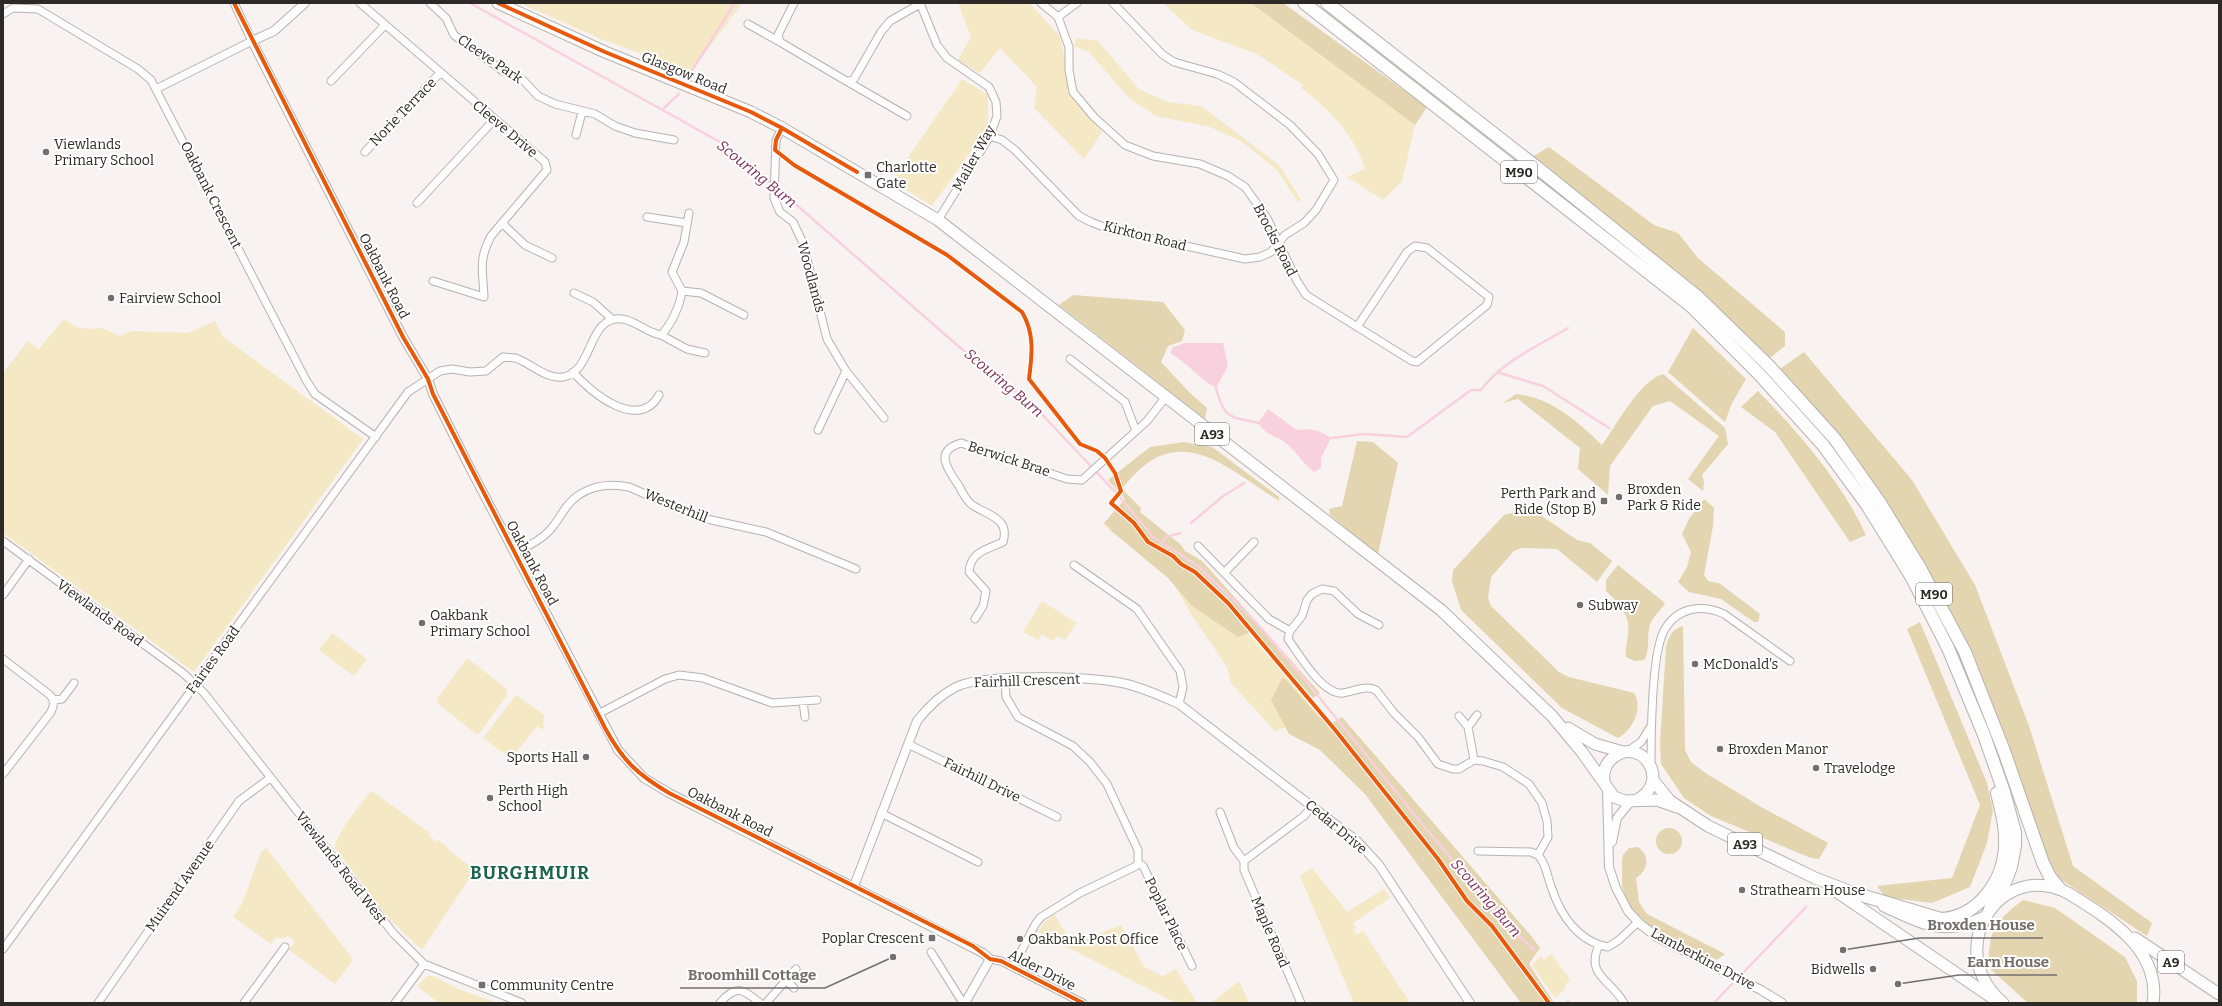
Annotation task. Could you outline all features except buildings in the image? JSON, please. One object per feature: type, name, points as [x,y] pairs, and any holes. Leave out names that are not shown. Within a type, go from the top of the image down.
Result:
[{"type":"highway","name":"M90","points":[[1304,3],[1691,306],[1759,374],[1823,445],[1867,505],[1911,576],[1948,648],[1984,736],[2004,792],[2015,832],[2015,846],[2011,868],[2003,888],[1988,913]]},
{"type":"highway","name":"M90","points":[[1327,3],[1539,169],[1699,298],[1768,365],[1835,439],[1880,502],[1916,561],[1965,652],[2004,751],[2043,863],[2050,877],[2060,889]]},
{"type":"highway","name":"M90","points":[[1850,892],[1928,917],[1951,918],[1969,911],[1982,900],[1992,887],[2002,866],[2005,846],[2005,827],[1984,736]]},
{"type":"main road","name":"Glasgow Road","points":[[498,3],[605,52],[751,112],[782,128],[938,220]]},
{"type":"main road","name":"A93","points":[[938,220],[1165,398],[1441,610],[1552,716],[1582,752],[1605,785],[1619,800],[1658,800],[1677,807]]},
{"type":"main road","name":"A93","points":[[1552,716],[1582,738],[1624,752],[1632,752],[1644,758],[1652,768]]},
{"type":"main road","points":[[1605,785],[1603,775],[1608,763],[1612,758],[1624,752]]},
{"type":"main road","points":[[1634,801],[1649,790],[1653,780],[1652,768]]},
{"type":"main road","name":"A93","points":[[1653,780],[1663,795],[1677,807],[1713,829],[1815,878],[1927,925],[1940,928],[1963,926],[1988,913]]},
{"type":"main road","name":"A93","points":[[1815,878],[1866,910],[1975,987],[2002,1003]]},
{"type":"main road","name":"A9","points":[[2002,1003],[1984,982],[1978,965],[1977,936],[1988,913],[2009,894],[2025,887],[2043,886],[2060,889],[2219,994]]},
{"type":"main road","name":"A9","points":[[2122,930],[2140,950],[2150,970],[2154,985],[2153,1003]]},
{"type":"street","name":"Oakbank Road","points":[[234,3],[403,337],[428,379],[433,394],[598,714],[625,760],[644,778],[669,793],[973,946],[990,959]]},
{"type":"street","points":[[156,89],[274,31],[305,3]]},
{"type":"street","name":"Cleeve Park","points":[[430,3],[446,18],[454,35],[503,71],[523,80],[538,96],[549,102],[582,112],[596,114],[615,126],[635,133],[674,140]]},
{"type":"street","points":[[780,42],[778,35],[794,3]]},
{"type":"street","points":[[848,82],[854,79],[881,32],[890,21],[920,3]]},
{"type":"street","name":"Mailer Way","points":[[920,3],[937,45],[947,58],[989,87],[996,102],[997,116],[990,136],[938,220]]},
{"type":"street","points":[[1041,3],[1058,16],[1077,3]]},
{"type":"street","name":"Kirkton Road","points":[[990,136],[1002,140],[1015,150],[1079,216],[1109,229],[1245,259],[1260,257],[1271,252],[1285,235],[1304,223],[1316,210],[1334,180],[1318,154],[1290,125],[1234,82],[1217,74],[1174,62],[1162,55],[1113,3]]},
{"type":"street","name":"Cleeve Drive","points":[[364,4],[385,25],[494,120],[545,162],[547,166],[547,170],[491,236],[482,258],[484,297],[433,281]]},
{"type":"street","name":"Oakbank Crescent","points":[[3,14],[13,8],[38,9],[138,69],[151,80],[306,380],[315,394],[376,437]]},
{"type":"street","name":"Brocks Road","points":[[1058,16],[1069,47],[1069,70],[1073,92],[1094,117],[1125,144],[1153,156],[1200,164],[1228,176],[1245,187],[1267,218],[1299,286],[1306,295],[1357,327],[1412,361],[1418,361],[1486,305],[1489,296],[1427,248],[1421,245],[1415,246],[1407,252],[1357,327]]},
{"type":"street","points":[[748,24],[907,116]]},
{"type":"street","points":[[331,81],[385,25]]},
{"type":"street","name":"Norie Terrace","points":[[365,152],[440,73]]},
{"type":"street","points":[[576,135],[582,112]]},
{"type":"street","points":[[417,203],[494,120]]},
{"type":"street","name":"Woodlands","points":[[782,128],[776,140],[774,177],[774,191],[780,212],[793,222],[803,243],[827,338],[846,371],[884,418]]},
{"type":"street","points":[[661,335],[667,329],[681,300],[682,291],[672,272],[684,242],[689,213]]},
{"type":"street","points":[[647,217],[687,223]]},
{"type":"street","points":[[502,223],[525,245],[552,258]]},
{"type":"street","points":[[682,291],[701,293],[744,315]]},
{"type":"street","points":[[574,293],[593,302],[612,318]]},
{"type":"street","points":[[659,395],[654,404],[645,410],[625,408],[597,396],[573,372],[578,368],[602,325],[612,318],[624,318],[652,334],[661,335],[687,349],[705,353]]},
{"type":"street","name":"Fairies Road","points":[[3,949],[190,692],[196,686],[202,674],[408,392],[440,371],[452,369],[470,372],[486,370],[503,357],[517,358],[552,376],[563,377],[573,372]]},
{"type":"street","points":[[1070,359],[1125,402],[1136,430]]},
{"type":"street","points":[[818,430],[846,371]]},
{"type":"street","name":"Berwick Brae","points":[[975,619],[983,606],[986,591],[969,572],[970,561],[976,554],[1003,542],[1004,529],[1000,522],[970,503],[947,468],[944,460],[946,453],[952,446],[961,443],[1076,481],[1084,479],[1147,421],[1165,398]]},
{"type":"street","name":"Westerhill","points":[[515,552],[539,540],[550,531],[567,506],[582,493],[606,484],[619,484],[639,491],[698,517],[766,532],[856,569]]},
{"type":"street","name":"Viewlands Road","points":[[3,541],[183,673],[196,686]]},
{"type":"street","points":[[1225,572],[1254,542]]},
{"type":"street","points":[[1198,546],[1225,572],[1269,619],[1290,631]]},
{"type":"street","points":[[3,595],[29,559]]},
{"type":"street","points":[[1074,565],[1137,609],[1180,671],[1183,687],[1179,704]]},
{"type":"street","points":[[1378,625],[1358,614],[1334,591],[1322,589],[1312,594],[1307,600],[1302,616],[1290,631],[1288,639],[1322,684],[1330,691],[1342,693],[1364,688],[1373,688],[1381,694],[1391,709],[1418,737],[1438,764],[1447,768],[1459,769],[1474,760],[1512,771],[1529,784],[1536,792],[1542,803],[1547,821],[1548,837],[1546,844],[1538,855]]},
{"type":"street","points":[[1652,768],[1652,722],[1660,638],[1671,621],[1685,611],[1704,608],[1724,614],[1790,661]]},
{"type":"street","points":[[3,659],[50,694],[54,700],[51,712],[3,774]]},
{"type":"street","points":[[598,714],[665,679],[679,675],[703,678],[772,703],[816,700]]},
{"type":"street","name":"Fairhill Crescent","points":[[854,886],[917,721],[928,707],[941,696],[969,682],[1046,678],[1105,680],[1123,683],[1153,692],[1179,704]]},
{"type":"street","points":[[1005,679],[1006,697],[1018,717],[1073,746],[1090,762],[1108,784],[1138,850],[1138,863],[1080,893],[1041,917],[1036,923],[1013,967]]},
{"type":"street","points":[[54,700],[62,699],[74,683]]},
{"type":"street","name":"Viewlands Road West","points":[[196,686],[220,712],[270,778],[394,934],[424,964],[522,1003]]},
{"type":"street","points":[[803,701],[805,717]]},
{"type":"street","name":"Cedar Drive","points":[[1179,704],[1357,841],[1379,865],[1470,1003]]},
{"type":"street","points":[[1468,727],[1478,715]]},
{"type":"street","points":[[1459,716],[1468,727],[1474,760]]},
{"type":"street","points":[[1624,752],[1641,742],[1652,722]]},
{"type":"street","name":"Fairhill Drive","points":[[908,744],[1057,817]]},
{"type":"street","name":"Muirend Avenue","points":[[98,1003],[239,801],[270,778]]},
{"type":"street","name":"Lamberkine Drive","points":[[1605,785],[1609,867],[1622,901],[1638,922],[1657,937],[1761,990],[1782,1003]]},
{"type":"street","name":"Lamberkine Drive","points":[[1609,867],[1614,826],[1621,811],[1634,801]]},
{"type":"street","points":[[1244,861],[1304,816],[1312,806]]},
{"type":"street","name":"Maple Road","points":[[1220,812],[1234,848],[1244,861],[1244,870],[1300,1003]]},
{"type":"street","points":[[881,813],[978,862]]},
{"type":"street","points":[[1478,851],[1531,852],[1538,855],[1546,868],[1551,888],[1566,919],[1580,934],[1599,946],[1608,947],[1620,940],[1638,922]]},
{"type":"street","name":"Poplar Place","points":[[1138,863],[1142,866],[1192,966]]},
{"type":"street","points":[[1599,946],[1594,960],[1597,974],[1612,986],[1624,1003]]},
{"type":"street","points":[[244,1003],[284,947]]},
{"type":"street","points":[[931,952],[964,1003],[990,959]]},
{"type":"street","name":"Alder Drive","points":[[990,959],[1013,967],[1083,1003]]},
{"type":"street","points":[[395,1003],[424,964]]},
{"type":"street","points":[[766,1003],[796,969]]},
{"type":"street","points":[[786,980],[794,988]]},
{"type":"street","points":[[720,1003],[730,992],[738,990],[746,992],[760,1003]]},
{"type":"shaded area","points":[[520,3],[742,3],[691,72],[601,39]]},
{"type":"shaded area","points":[[958,3],[1029,3],[1060,36],[1072,98],[1102,132],[1084,159],[1034,108],[1037,87],[1000,48],[980,73],[958,60],[971,37]]},
{"type":"shaded area","points":[[1163,3],[1251,3],[1415,125],[1402,181],[1383,200],[1347,177],[1365,169],[1355,145],[1330,113],[1301,88],[1303,85],[1257,54],[1192,30]]},
{"type":"shaded area","points":[[1251,3],[1283,3],[1427,107],[1415,125]]},
{"type":"shaded area","points":[[1077,38],[1098,41],[1139,89],[1167,102],[1201,106],[1279,165],[1301,200],[1298,202],[1277,170],[1241,141],[1210,127],[1156,116],[1129,98],[1089,52],[1074,46]]},
{"type":"shaded area","points":[[962,79],[988,95],[988,126],[932,206],[892,181]]},
{"type":"shaded area","points":[[1549,147],[1654,225],[1678,233],[1698,258],[1785,332],[1785,346],[1770,358],[1635,239],[1532,157]]},
{"type":"shaded area","points":[[1073,295],[1163,302],[1185,330],[1182,341],[1168,346],[1161,362],[1190,393],[1207,408],[1205,419],[1059,305]]},
{"type":"shaded area","points":[[64,319],[76,327],[89,329],[102,328],[120,336],[132,331],[188,333],[215,321],[223,337],[363,439],[194,672],[3,533],[3,373],[28,341],[39,349]]},
{"type":"shaded area","points":[[1693,328],[1746,379],[1731,405],[1725,422],[1668,372]]},
{"type":"shaded area","points":[[1185,343],[1223,343],[1228,366],[1216,388],[1170,353],[1173,347]]},
{"type":"shaded area","points":[[1804,352],[1912,480],[1975,585],[2029,726],[2073,866],[2152,923],[2147,936],[2057,877],[2044,857],[1931,577],[1780,369]]},
{"type":"shaded area","points":[[1663,374],[1725,428],[1728,444],[1702,475],[1704,482],[1703,491],[1688,479],[1719,436],[1670,401],[1653,406],[1610,466],[1608,495],[1578,469],[1580,448],[1518,399],[1503,403],[1516,394],[1541,400],[1573,419],[1602,445],[1637,394],[1654,378]]},
{"type":"shaded area","points":[[1758,391],[1818,458],[1856,515],[1866,535],[1850,542],[1775,432],[1741,407]]},
{"type":"shaded area","points":[[1268,409],[1297,430],[1315,430],[1331,438],[1321,458],[1321,468],[1314,472],[1288,445],[1261,427],[1258,423]]},
{"type":"shaded area","points":[[1357,441],[1373,442],[1398,463],[1378,554],[1330,515],[1329,509],[1342,506]]},
{"type":"shaded area","points":[[1184,442],[1212,447],[1279,497],[1279,501],[1219,462],[1200,454],[1181,452],[1161,455],[1142,467],[1122,489],[1141,508],[1140,512],[1181,545],[1185,551],[1202,561],[1320,693],[1313,698],[1253,631],[1238,637],[1192,606],[1168,578],[1109,529],[1114,528],[1110,528],[1104,523],[1125,499],[1108,480],[1150,447]]},
{"type":"shaded area","points":[[1704,499],[1714,508],[1713,526],[1704,575],[1708,581],[1719,583],[1760,614],[1758,622],[1754,622],[1721,599],[1689,592],[1678,582],[1687,567],[1691,552],[1682,534],[1689,519]]},
{"type":"shaded area","points":[[1524,510],[1536,512],[1577,540],[1590,543],[1612,561],[1597,582],[1557,549],[1521,548],[1514,551],[1491,577],[1488,598],[1491,606],[1559,672],[1569,677],[1634,693],[1638,705],[1635,718],[1628,730],[1618,738],[1562,708],[1461,610],[1452,581],[1453,570],[1504,515]]},
{"type":"shaded area","points":[[1113,515],[1145,543],[1203,584],[1336,731],[1292,725],[1275,731],[1231,683],[1227,667],[1189,611],[1171,578],[1104,525]]},
{"type":"shaded area","points":[[1618,565],[1665,603],[1650,625],[1647,653],[1644,660],[1635,661],[1626,657],[1628,622],[1620,606],[1606,591],[1606,580]]},
{"type":"shaded area","points":[[1042,601],[1077,623],[1065,640],[1057,636],[1054,641],[1042,635],[1038,640],[1023,632]]},
{"type":"shaded area","points":[[1920,622],[1987,783],[1993,810],[1987,843],[1970,887],[1932,903],[1885,897],[1877,886],[1952,878],[1980,805],[1907,629]]},
{"type":"shaded area","points":[[1683,626],[1685,750],[1691,762],[1707,774],[1763,808],[1828,843],[1819,859],[1811,858],[1711,816],[1684,798],[1661,764],[1660,743],[1666,647],[1671,634],[1676,629]]},
{"type":"shaded area","points":[[332,633],[367,659],[354,676],[319,650]]},
{"type":"shaded area","points":[[467,658],[507,689],[507,695],[478,735],[438,704],[437,699]]},
{"type":"shaded area","points":[[1283,677],[1320,718],[1332,723],[1342,717],[1532,937],[1540,948],[1529,964],[1554,1003],[1521,1003],[1365,794],[1320,750],[1289,734],[1271,700]]},
{"type":"shaded area","points":[[516,695],[544,715],[543,730],[537,726],[511,759],[483,738]]},
{"type":"shaded area","points":[[372,791],[430,833],[428,835],[437,842],[439,840],[455,855],[475,870],[422,950],[388,918],[335,848],[339,836],[344,828],[362,802]]},
{"type":"shaded area","points":[[1669,828],[1678,832],[1682,841],[1678,850],[1669,854],[1660,850],[1656,841],[1660,832]]},
{"type":"shaded area","points":[[1637,847],[1646,858],[1643,871],[1636,878],[1639,902],[1647,914],[1725,954],[1717,960],[1653,930],[1629,905],[1622,886],[1622,861],[1623,855],[1629,848]]},
{"type":"shaded area","points":[[266,848],[353,959],[335,984],[289,950],[295,941],[287,936],[284,939],[276,937],[271,944],[233,917],[242,904],[261,852]]},
{"type":"shaded area","points":[[1312,868],[1347,912],[1384,889],[1390,898],[1353,923],[1356,928],[1353,930],[1357,935],[1363,931],[1410,1003],[1354,1003],[1300,876]]},
{"type":"shaded area","points":[[2023,900],[2055,908],[2125,957],[2137,981],[2137,1003],[2028,1003],[1988,967],[1990,944],[1995,929],[2005,915]]},
{"type":"shaded area","points":[[1054,914],[1071,942],[1076,943],[1121,925],[1144,967],[1163,976],[1176,969],[1197,1003],[1176,1003],[1038,932],[1043,924]]},
{"type":"shaded area","points":[[1551,954],[1570,979],[1565,985],[1565,989],[1555,998],[1532,965],[1541,956],[1544,960]]},
{"type":"shaded area","points":[[427,976],[433,976],[461,990],[497,1003],[439,1003],[417,986]]},
{"type":"shaded area","points":[[1239,981],[1249,1003],[1211,1003]]},
{"type":"waterway","name":"Scouring Burn","points":[[470,3],[729,147],[772,184]]},
{"type":"waterway","points":[[691,72],[735,3]]},
{"type":"waterway","points":[[663,109],[679,94]]},
{"type":"waterway","name":"Scouring Burn","points":[[776,187],[957,345],[1035,407],[1119,496],[1153,537],[1198,566],[1255,621],[1511,929],[1534,950]]},
{"type":"waterway","points":[[1331,438],[1365,434],[1407,437],[1471,390],[1481,390],[1489,380],[1509,363],[1568,328]]},
{"type":"waterway","points":[[1497,372],[1543,386],[1609,428]]},
{"type":"waterway","points":[[1216,388],[1225,411],[1234,417],[1258,423]]},
{"type":"waterway","points":[[1191,523],[1222,497],[1244,483]]},
{"type":"waterway","points":[[1162,544],[1166,537],[1180,533]]},
{"type":"waterway","points":[[1743,973],[1806,907]]},
{"type":"waterway","points":[[1714,1003],[1732,984]]},
{"type":"cycle path","points":[[234,3],[403,337],[428,379],[433,394],[605,728],[625,758],[639,773],[669,793],[973,946],[990,959],[1001,961],[1083,1003]]},
{"type":"cycle path","points":[[498,3],[605,52],[751,112],[782,128],[857,172]]},
{"type":"cycle path","points":[[782,128],[776,140],[775,150],[794,165],[947,255],[1022,312],[1029,328],[1032,345],[1029,379],[1080,444],[1097,451],[1105,458],[1115,473],[1121,491],[1111,503],[1134,523],[1148,542],[1173,556],[1181,564],[1195,572],[1228,603],[1336,731],[1438,859],[1467,901],[1492,926],[1549,1003]]},
{"type":"place","name":"Viewlands Primary School","points":[[46,152]]},
{"type":"place","name":"Charlotte Gate","points":[[868,175]]},
{"type":"place","name":"Fairview School","points":[[111,298]]},
{"type":"place","name":"Broxden Park & Ride","points":[[1619,497]]},
{"type":"place","name":"Perth Park and Ride (Stop B)","points":[[1604,501]]},
{"type":"place","name":"Subway","points":[[1580,605]]},
{"type":"place","name":"Oakbank Primary School","points":[[422,623]]},
{"type":"place","name":"McDonald's","points":[[1695,664]]},
{"type":"place","name":"Broxden Manor","points":[[1720,749]]},
{"type":"place","name":"Sports Hall","points":[[586,757]]},
{"type":"place","name":"Travelodge","points":[[1816,768]]},
{"type":"place","name":"Perth High School","points":[[490,798]]},
{"type":"place","name":"Strathearn House","points":[[1742,890]]},
{"type":"place","name":"Poplar Crescent","points":[[932,938]]},
{"type":"place","name":"Oakbank Post Office","points":[[1020,939]]},
{"type":"place","name":"Broxden House","points":[[1843,950]]},
{"type":"place","name":"Broomhill Cottage","points":[[893,957]]},
{"type":"place","name":"Bidwells","points":[[1873,969]]},
{"type":"place","name":"Earn House","points":[[1898,984]]},
{"type":"place","name":"Community Centre","points":[[482,985]]},
{"type":"district","name":"BURGHMUIR","points":[[530,873]]}]
